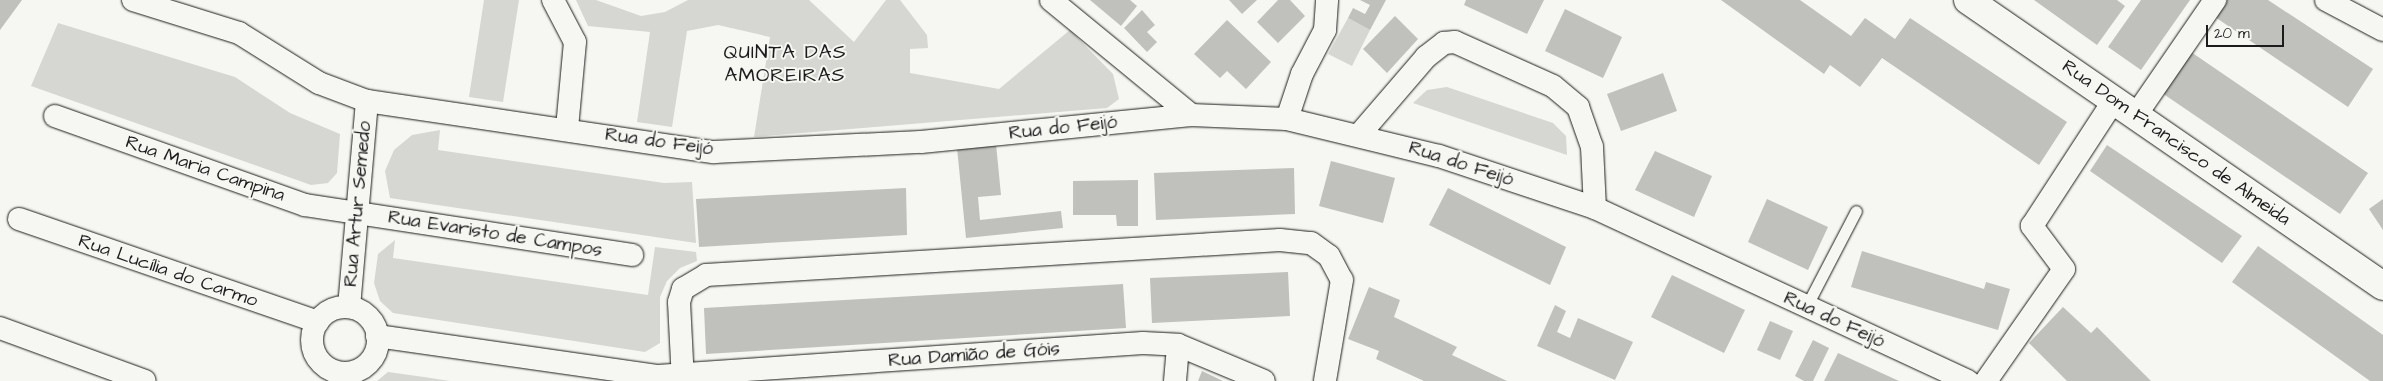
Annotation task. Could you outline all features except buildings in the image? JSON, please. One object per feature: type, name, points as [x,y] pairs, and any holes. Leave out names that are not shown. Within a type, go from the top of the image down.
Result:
[{"type":"main road","name":"Rua Dom Francisco de Almeida","points":[[1968,0],[2383,286]]},
{"type":"street","name":"Rua do Feijó","points":[[133,0],[239,33],[319,83],[367,101],[714,152],[921,142],[1191,115],[1287,119],[1439,156],[1595,208],[1968,381]]},
{"type":"street","points":[[553,0],[575,42],[567,129]]},
{"type":"street","points":[[1051,0],[1191,115]]},
{"type":"street","points":[[1287,119],[1302,74],[1324,30],[1327,0]]},
{"type":"street","points":[[1986,381],[2064,269],[2032,226],[2125,108],[2215,0]]},
{"type":"street","points":[[2326,0],[2383,30]]},
{"type":"street","points":[[1359,135],[1426,56],[1444,43],[1455,42],[1553,86],[1578,107],[1592,147],[1595,208]]},
{"type":"street","name":"Rua Artur Semedo","points":[[349,307],[367,101]]},
{"type":"street","name":"Rua Maria Campina","points":[[55,116],[305,205],[357,213]]},
{"type":"street","name":"Rua Evaristo de Campos","points":[[357,213],[632,255]]},
{"type":"street","name":"Rua Lucília do Carmo","points":[[19,219],[318,322]]},
{"type":"street","points":[[378,336],[683,378],[679,302],[683,289],[706,275],[1280,240],[1311,243],[1329,256],[1342,280],[1325,381]]},
{"type":"street","points":[[349,307],[368,317],[378,336],[372,357],[362,368],[348,372],[322,374],[312,343],[318,322],[335,308],[349,307]]},
{"type":"street","points":[[0,328],[145,381]]},
{"type":"street","name":"Rua Damião de Góis","points":[[683,378],[1143,343],[1178,345],[1264,381]]},
{"type":"street","points":[[1174,381],[1178,345]]},
{"type":"lane","points":[[1806,307],[1856,211]]},
{"type":"shaded area","points":[[484,0],[519,0],[503,102],[469,97]]},
{"type":"shaded area","points":[[576,0],[596,0],[641,16],[665,12],[688,0],[809,0],[854,42],[886,0],[900,0],[927,35],[928,48],[910,49],[910,73],[999,89],[1070,30],[1113,74],[1119,99],[1107,108],[754,137],[770,37],[718,25],[687,31],[672,127],[637,122],[650,32],[588,26]]},
{"type":"shaded area","points":[[1348,18],[1370,30],[1352,66],[1328,54]]},
{"type":"shaded area","points":[[58,23],[235,77],[290,113],[340,134],[337,173],[328,183],[311,185],[31,86]]},
{"type":"shaded area","points":[[1447,87],[1553,123],[1566,136],[1567,155],[1413,103],[1427,90]]},
{"type":"shaded area","points":[[440,130],[438,150],[664,183],[692,182],[696,243],[390,198],[385,171],[394,150],[412,135]]},
{"type":"shaded area","points":[[395,240],[393,258],[648,295],[655,247],[696,252],[697,261],[680,268],[667,281],[660,297],[660,343],[645,352],[393,313],[380,301],[374,283],[378,254]]},
{"type":"shaded area","points":[[388,372],[424,377],[450,381],[377,381]]},
{"type":"district","name":"QUINTA DAS AMOREIRAS","points":[[785,64]]}]
